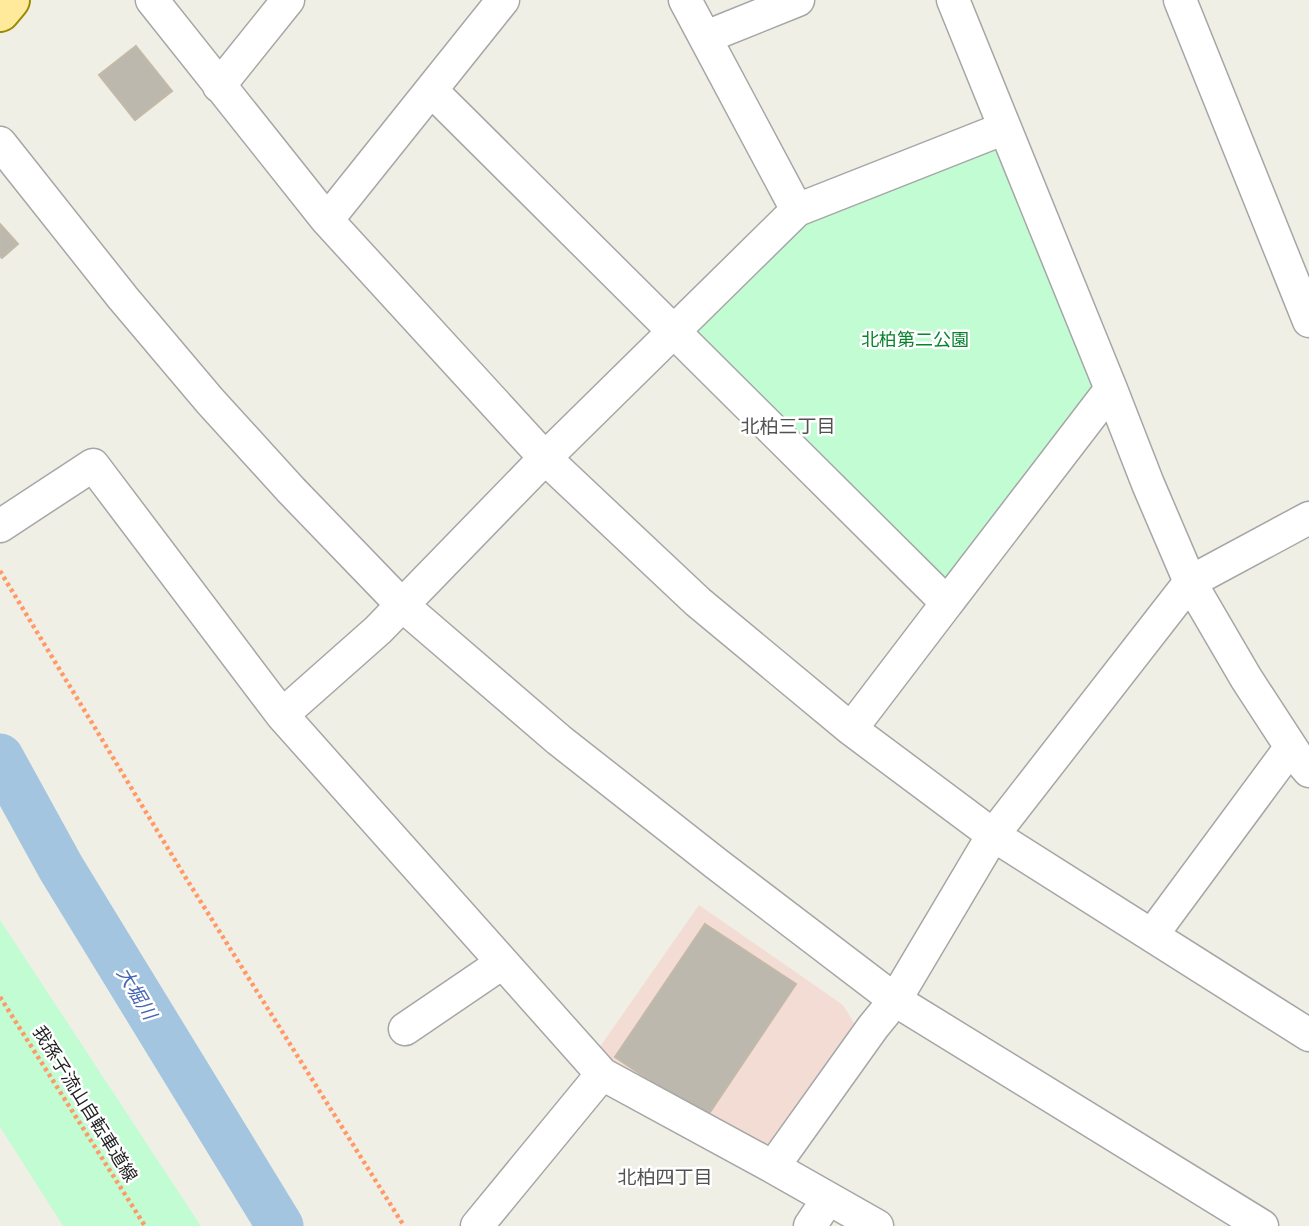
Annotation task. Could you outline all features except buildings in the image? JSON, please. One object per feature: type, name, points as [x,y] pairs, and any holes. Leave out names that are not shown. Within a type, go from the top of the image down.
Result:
[{"type":"main road","points":[[0,12],[10,0]]},
{"type":"street","points":[[152,0],[327,220],[545,458],[698,602],[851,729],[993,835],[1309,1035]]},
{"type":"street","points":[[219,86],[288,0]]},
{"type":"street","points":[[327,220],[503,0]]},
{"type":"street","points":[[685,0],[797,210]]},
{"type":"street","points":[[706,37],[798,0]]},
{"type":"street","points":[[953,0],[1190,582],[1246,678],[1300,759],[1152,935]]},
{"type":"street","points":[[1180,0],[1309,321]]},
{"type":"street","points":[[431,90],[947,603]]},
{"type":"street","points":[[282,715],[378,630],[545,458],[797,210],[1005,128]]},
{"type":"street","points":[[0,143],[123,298],[210,401],[291,490],[402,605],[559,740],[895,1000],[1262,1226]]},
{"type":"street","points":[[851,729],[1111,389]]},
{"type":"street","points":[[0,526],[93,466],[282,715],[602,1074],[877,1226]]},
{"type":"street","points":[[773,1167],[895,1000],[993,835],[1190,582],[1309,518]]},
{"type":"street","points":[[405,1029],[502,963]]},
{"type":"street","points":[[477,1226],[602,1074]]},
{"type":"street","points":[[810,1226],[828,1199]]},
{"type":"path","points":[[0,571],[184,875],[404,1226]]},
{"type":"path","name":"我孫子流山自転車道線","points":[[0,997],[145,1226]]},
{"type":"shaded area","points":[[699,905],[843,1005],[857,1028],[763,1155],[616,1070],[597,1051]]},
{"type":"green space","name":"北柏第二公園","points":[[990,145],[1000,150],[1096,381],[1093,396],[952,579],[939,579],[697,338],[697,324],[805,221]]},
{"type":"green space","points":[[0,920],[201,1226],[63,1226],[0,1127]]},
{"type":"waterway","name":"大堀川","points":[[0,757],[61,868],[280,1226]]},
{"type":"district","name":"北柏三丁目","points":[[788,426]]},
{"type":"district","name":"北柏四丁目","points":[[665,1177]]}]
